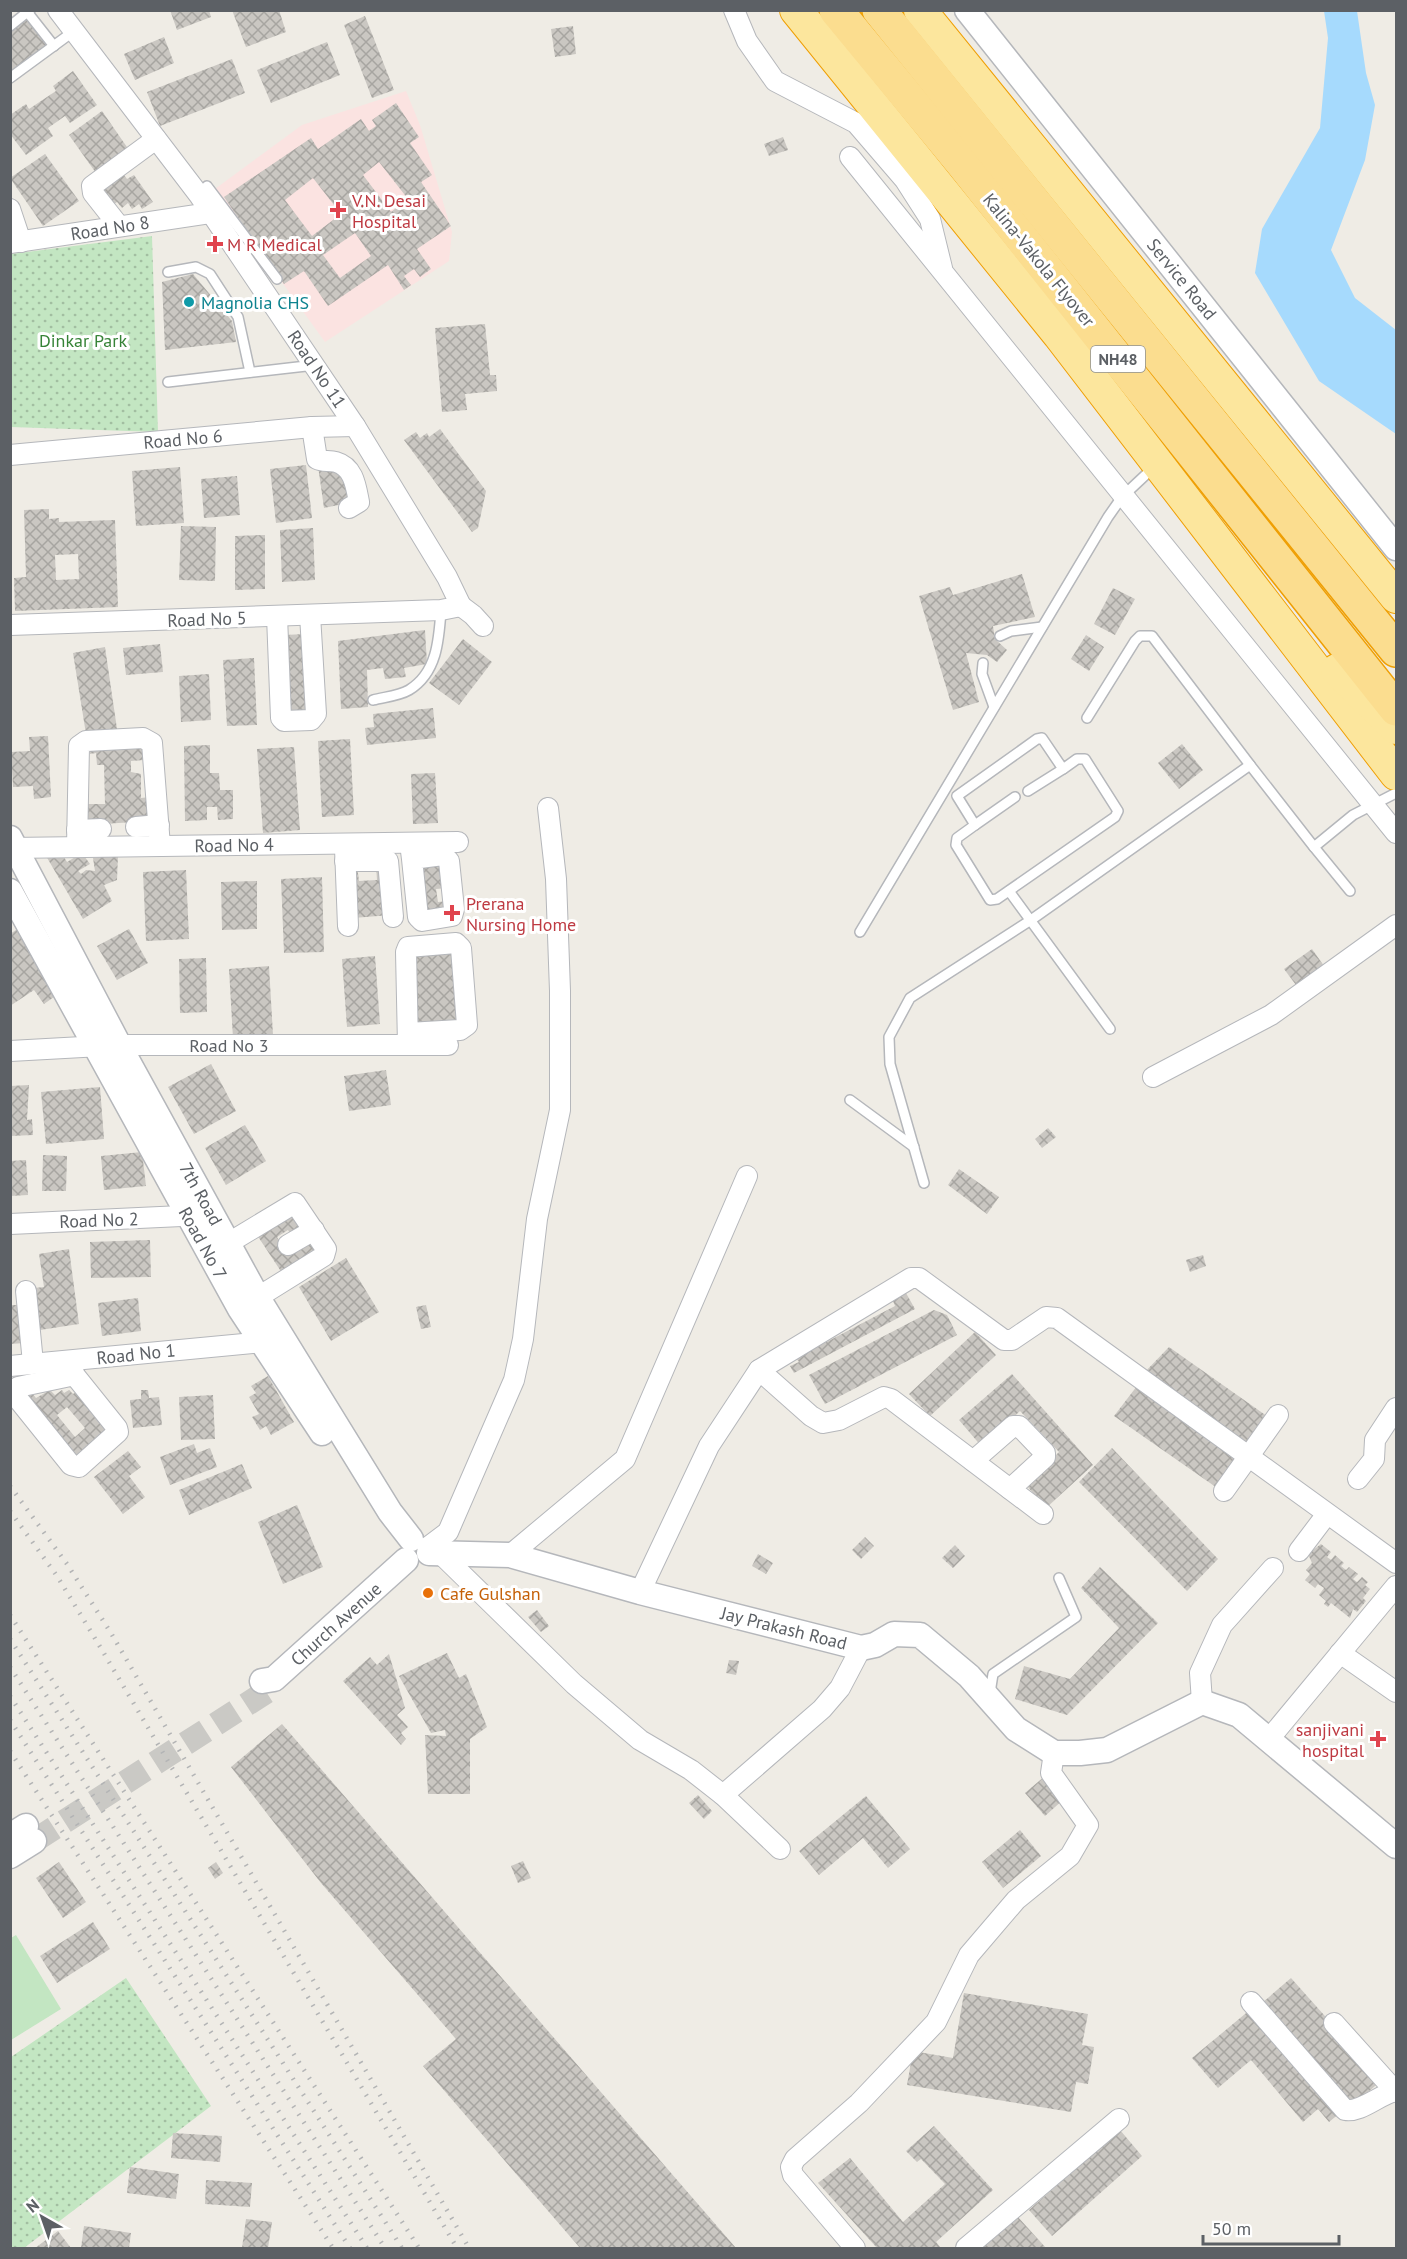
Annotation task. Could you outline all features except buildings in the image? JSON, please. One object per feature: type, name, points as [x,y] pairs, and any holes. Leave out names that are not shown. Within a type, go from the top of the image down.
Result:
[{"type":"highway","points":[[796,10],[1059,335],[1396,774]]},
{"type":"highway","points":[[808,10],[1132,408],[1338,671],[1396,728]]},
{"type":"highway","name":"Kalina-Vakola Flyover","points":[[836,10],[962,163],[1396,709]]},
{"type":"highway","name":"Kalina-Vakola Flyover","points":[[879,10],[1396,650]]},
{"type":"highway","points":[[920,10],[1396,597]]},
{"type":"street","points":[[33,11],[56,10]]},
{"type":"street","name":"Road No 11","points":[[56,10],[199,195],[315,365],[447,577],[461,606]]},
{"type":"street","points":[[734,10],[747,41],[775,81],[855,123],[904,180],[930,219],[943,274]]},
{"type":"street","name":"Service Road","points":[[967,10],[1396,548]]},
{"type":"street","points":[[119,226],[93,193],[92,186],[156,139]]},
{"type":"street","points":[[850,157],[1396,834]]},
{"type":"street","points":[[10,209],[16,242]]},
{"type":"street","name":"Road No 8","points":[[16,242],[210,213]]},
{"type":"street","name":"Road No 6","points":[[10,455],[355,426]]},
{"type":"street","points":[[312,428],[319,461],[335,461],[345,466],[354,480],[359,502],[349,508]]},
{"type":"street","points":[[441,610],[461,606],[483,626]]},
{"type":"street","name":"Road No 5","points":[[10,625],[311,623],[441,610]]},
{"type":"street","points":[[277,624],[281,718],[283,721],[293,721],[311,720],[316,714],[311,623]]},
{"type":"street","points":[[101,829],[77,839],[77,751],[79,746],[86,741],[149,739],[153,748],[160,846]]},
{"type":"street","points":[[548,808],[556,879],[560,980],[560,1110],[537,1219],[523,1339],[514,1380],[448,1532],[420,1550],[640,1740],[691,1770],[723,1795],[780,1849]]},
{"type":"street","points":[[136,827],[159,825]]},
{"type":"street","name":"Road No 4","points":[[12,845],[77,839],[160,846],[345,852],[411,851],[458,842]]},
{"type":"street","name":"7th Road","points":[[12,845],[108,1045],[212,1214],[219,1249]]},
{"type":"street","points":[[345,852],[367,866],[388,861],[393,917]]},
{"type":"street","points":[[345,852],[348,926]]},
{"type":"street","name":"Road No 7","points":[[10,891],[108,1045],[188,1217],[219,1249],[249,1303],[379,1518],[420,1550]]},
{"type":"street","points":[[1153,1077],[1271,1015],[1396,925]]},
{"type":"street","points":[[456,943],[461,948],[467,1025],[460,1030],[408,1039],[408,947],[456,943]]},
{"type":"street","name":"Road No 3","points":[[10,1051],[108,1045],[408,1039],[448,1045]]},
{"type":"street","points":[[510,1555],[625,1459],[747,1176]]},
{"type":"street","points":[[219,1249],[291,1203],[298,1205],[326,1249],[324,1256],[249,1303]]},
{"type":"street","name":"Road No 2","points":[[10,1224],[188,1217],[212,1214]]},
{"type":"street","points":[[288,1245],[314,1230]]},
{"type":"street","points":[[640,1592],[709,1446],[759,1370],[911,1278],[919,1278],[1004,1340],[1012,1340],[1046,1317],[1056,1318],[1396,1563]]},
{"type":"street","points":[[26,1290],[33,1364]]},
{"type":"street","name":"Road No 1","points":[[10,1366],[33,1364],[70,1368],[272,1341]]},
{"type":"street","points":[[70,1368],[118,1432],[79,1467],[71,1465],[14,1397],[16,1379],[70,1368]]},
{"type":"street","points":[[759,1370],[817,1421],[823,1423],[839,1420],[884,1397],[891,1400],[1043,1514]]},
{"type":"street","points":[[1358,1479],[1374,1459],[1375,1440],[1396,1408]]},
{"type":"street","points":[[1224,1491],[1278,1415]]},
{"type":"street","points":[[973,1461],[1013,1426],[1020,1426],[1045,1453],[1045,1457],[1010,1489]]},
{"type":"street","points":[[1299,1551],[1327,1514]]},
{"type":"street","name":"Jay Prakash Road","points":[[420,1550],[510,1555],[640,1592],[861,1648],[875,1645],[894,1634],[920,1635],[969,1676],[1016,1729],[1054,1753]]},
{"type":"street","name":"Church Avenue","points":[[268,1683],[420,1550]]},
{"type":"street","points":[[1202,1702],[1200,1673],[1222,1625],[1273,1568]]},
{"type":"street","points":[[1269,1739],[1396,1586]]},
{"type":"street","points":[[723,1795],[822,1709],[840,1688],[861,1648]]},
{"type":"street","points":[[1340,1653],[1396,1692]]},
{"type":"street","points":[[855,2248],[793,2175],[792,2167],[795,2159],[859,2103],[936,2022],[969,1955],[1016,1900],[1070,1856],[1088,1825],[1051,1773],[1054,1753],[1080,1754],[1107,1750],[1202,1702],[1239,1715],[1396,1846]]},
{"type":"street","points":[[10,1856],[24,1835]]},
{"type":"street","points":[[1251,2002],[1345,2110],[1351,2111],[1396,2091],[1334,2023]]},
{"type":"street","points":[[966,2248],[1119,2119]]},
{"type":"lane","points":[[10,26],[33,11],[54,46]]},
{"type":"lane","points":[[10,78],[74,31]]},
{"type":"lane","points":[[199,195],[207,186],[277,279]]},
{"type":"lane","points":[[168,272],[196,267],[210,274],[238,317],[250,372]]},
{"type":"lane","points":[[168,382],[315,365]]},
{"type":"lane","points":[[860,932],[1122,497],[1158,464]]},
{"type":"lane","points":[[373,700],[408,691],[426,677],[439,645],[441,610]]},
{"type":"lane","points":[[1000,636],[1011,631],[1042,627]]},
{"type":"lane","points":[[1087,718],[1135,641],[1140,636],[1152,636],[1350,891]]},
{"type":"lane","points":[[983,663],[982,674],[994,707]]},
{"type":"lane","points":[[975,825],[957,799],[960,792],[1037,739],[1045,741],[1063,769]]},
{"type":"lane","points":[[1015,797],[957,838],[956,845],[987,897],[993,900],[1115,817],[1118,811],[1086,759],[1077,759],[1028,791]]},
{"type":"lane","points":[[924,1183],[890,1064],[890,1037],[910,998],[1031,920],[1250,765]]},
{"type":"lane","points":[[1314,847],[1353,815],[1396,793]]},
{"type":"lane","points":[[1009,891],[1110,1029]]},
{"type":"lane","points":[[850,1100],[914,1147]]},
{"type":"lane","points":[[990,1698],[993,1674],[1076,1617],[1059,1578]]},
{"type":"shaded area","name":"V.N. Desai Hospital","points":[[406,91],[420,125],[452,232],[449,261],[325,342],[215,189],[302,125]]},
{"type":"green space","name":"Dinkar Park","points":[[152,236],[158,432],[11,427],[11,254]]},
{"type":"green space","points":[[16,1935],[61,2009],[11,2040],[11,1938]]},
{"type":"green space","points":[[126,1978],[211,2106],[24,2248],[11,2248],[11,2057]]},
{"type":"water","points":[[1324,11],[1357,11],[1366,73],[1375,105],[1365,160],[1331,250],[1355,298],[1396,330],[1396,434],[1319,381],[1255,273],[1262,229],[1320,128],[1328,38]]},
{"type":"tunnel","points":[[34,1841],[269,1690]]},
{"type":"railway","points":[[10,1486],[67,1564],[111,1633],[469,2248]]},
{"type":"railway","points":[[10,1511],[57,1576],[96,1640],[457,2248]]},
{"type":"railway","points":[[10,1615],[419,2248]]},
{"type":"railway","points":[[10,1639],[402,2248]]},
{"type":"railway","points":[[10,1667],[385,2248]]},
{"type":"railway","points":[[10,1696],[367,2248]]},
{"type":"railway","points":[[10,1720],[350,2248]]},
{"type":"railway","points":[[10,1751],[333,2248]]},
{"type":"place","name":"V.N. Desai Hospital","points":[[338,210]]},
{"type":"place","name":"M R Medical","points":[[215,244]]},
{"type":"place","name":"Magnolia CHS","points":[[189,302]]},
{"type":"place","name":"Prerana Nursing Home","points":[[452,913]]},
{"type":"place","name":"Cafe Gulshan","points":[[428,1593]]},
{"type":"place","name":"sanjivani hospital","points":[[1378,1739]]}]
